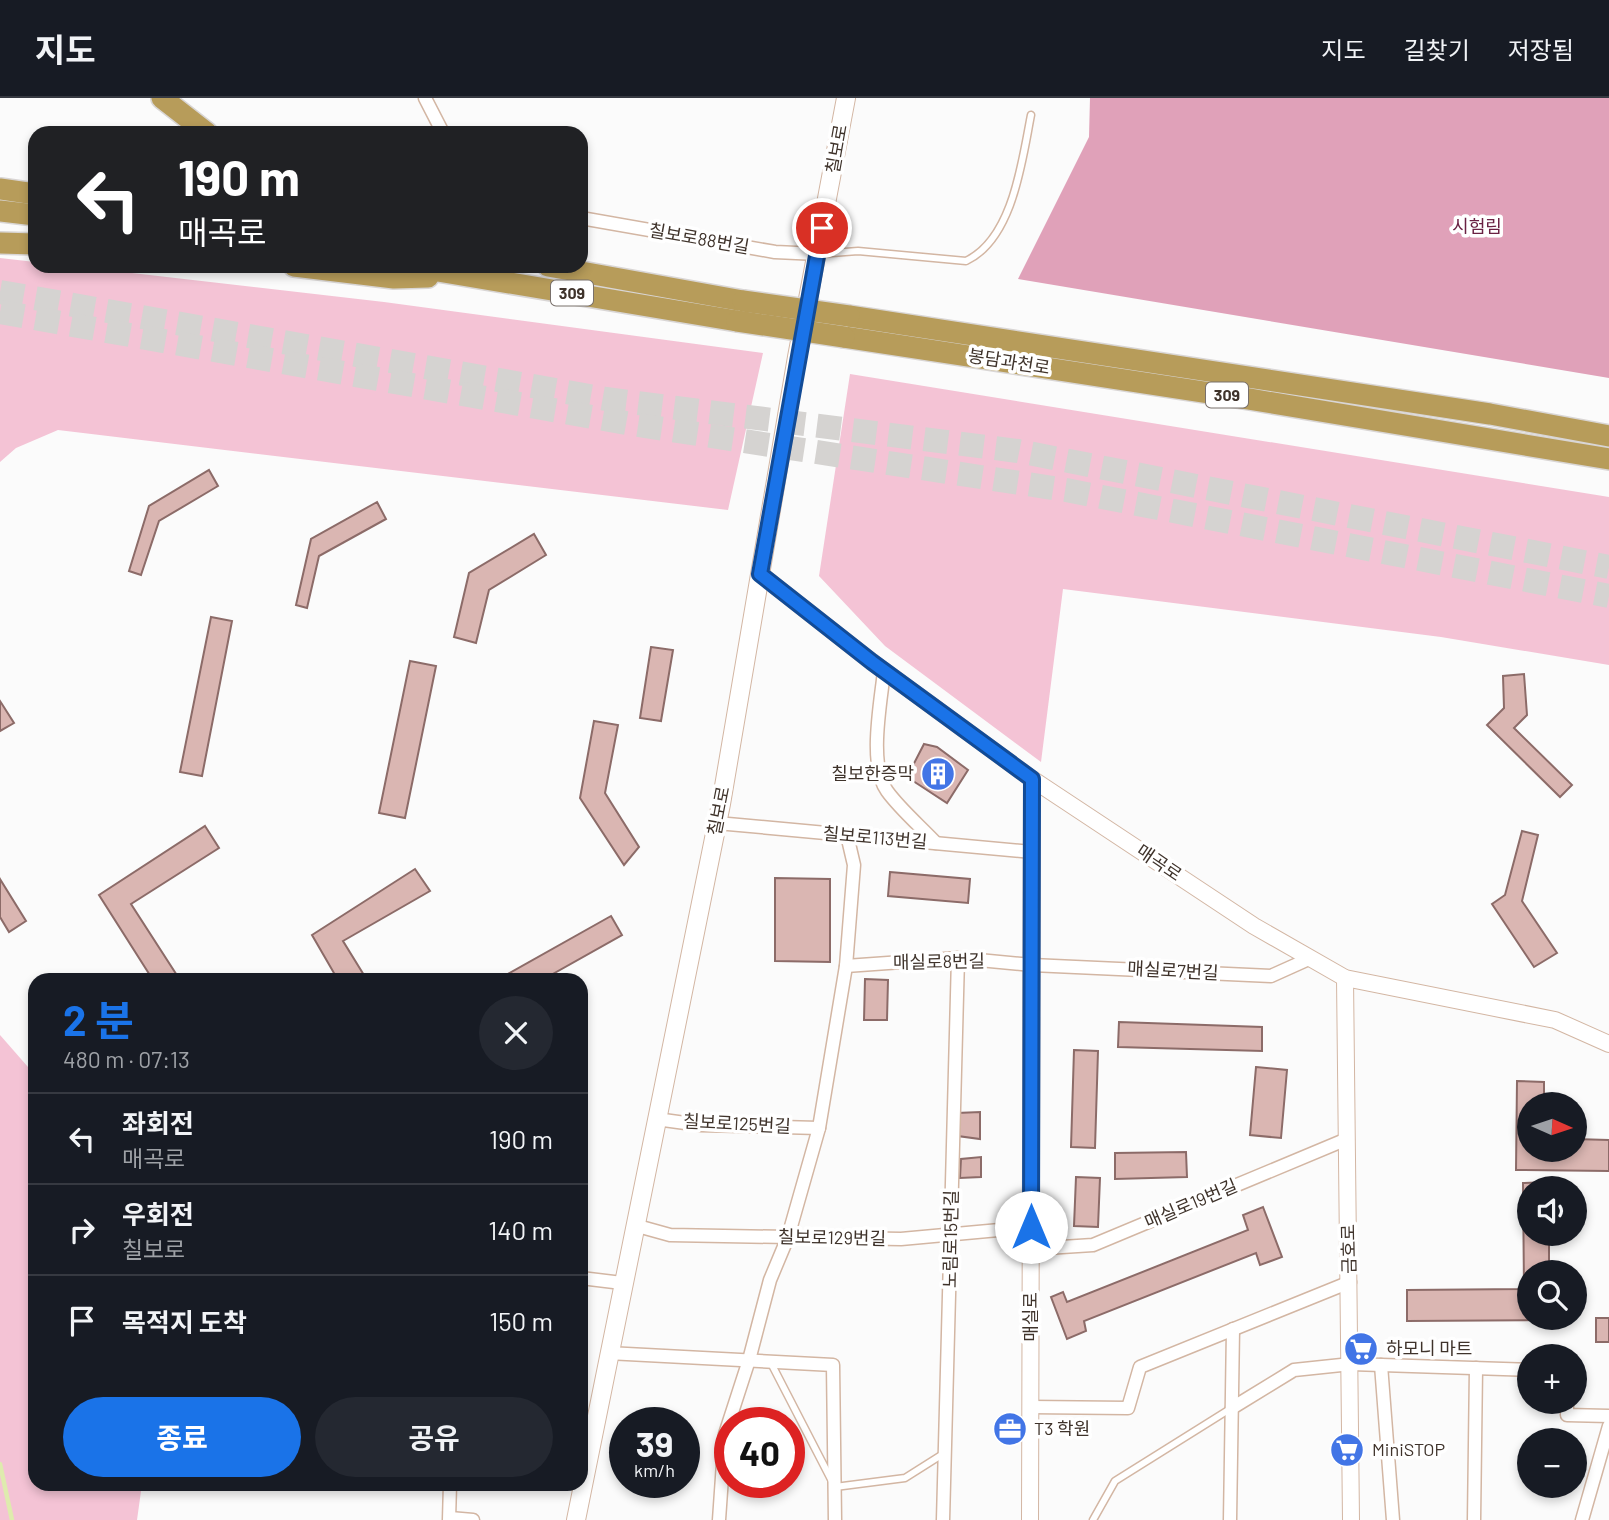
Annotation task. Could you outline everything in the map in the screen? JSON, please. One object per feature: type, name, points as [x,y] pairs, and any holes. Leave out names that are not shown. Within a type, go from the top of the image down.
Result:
[{"type":"highway","points":[[162,98],[198,126]]},
{"type":"highway","points":[[0,189],[28,193]]},
{"type":"highway","points":[[0,211],[28,214]]},
{"type":"highway","points":[[0,243],[28,244]]},
{"type":"highway","points":[[352,273],[394,278],[470,276]]},
{"type":"highway","name":"봉담과천로","points":[[451,273],[740,311],[849,316],[1490,414],[1609,436]]},
{"type":"highway","name":"봉담과천로","points":[[578,273],[844,337],[1276,403],[1609,459]]},
{"type":"main road","name":"칠보로","points":[[588,1457],[717,823],[846,98]]},
{"type":"main road","name":"칠보로","points":[[576,1520],[582,1491]]},
{"type":"street","points":[[425,98],[439,126]]},
{"type":"street","name":"칠보로88번길","points":[[588,219],[775,252],[818,254]]},
{"type":"street","name":"매곡로","points":[[760,574],[884,671],[1032,779],[1254,926],[1345,978],[1555,1020],[1609,1044]]},
{"type":"street","points":[[884,671],[878,722],[879,763],[886,789],[936,843]]},
{"type":"street","name":"매실로","points":[[1030,1520],[1032,779]]},
{"type":"street","name":"칠보로113번길","points":[[717,823],[1032,852]]},
{"type":"street","points":[[719,1520],[724,1434],[749,1360],[770,1280],[788,1237],[819,1128],[846,966],[853,865],[846,835]]},
{"type":"street","name":"매실로8번길","points":[[846,966],[958,958],[1032,965]]},
{"type":"street","name":"노림로15번길","points":[[943,1520],[958,958]]},
{"type":"street","name":"매실로7번길","points":[[1032,965],[1270,976],[1311,958]]},
{"type":"street","name":"금호로","points":[[1345,978],[1351,1520]]},
{"type":"street","name":"칠보로125번길","points":[[656,1119],[700,1125],[819,1128]]},
{"type":"street","name":"매실로19번길","points":[[1031,1249],[1093,1245],[1347,1139]]},
{"type":"street","name":"칠보로129번길","points":[[634,1225],[670,1235],[901,1239],[1031,1227]]},
{"type":"street","points":[[588,1279],[622,1283]]},
{"type":"street","points":[[1030,1407],[1129,1408],[1140,1367],[1350,1282]]},
{"type":"street","points":[[1230,1520],[1233,1329]]},
{"type":"street","points":[[608,1353],[833,1365],[835,1520]]},
{"type":"street","points":[[1232,1408],[1294,1370],[1351,1364],[1517,1370]]},
{"type":"street","points":[[1381,1365],[1393,1520]]},
{"type":"street","points":[[1474,1520],[1476,1368]]},
{"type":"street","points":[[1567,1414],[1609,1416]]},
{"type":"street","points":[[1582,1520],[1609,1426]]},
{"type":"street","points":[[450,1491],[449,1519],[473,1520]]},
{"type":"lane","points":[[818,254],[858,251],[966,261],[977,256],[988,246],[1016,193],[1031,115]]},
{"type":"lane","points":[[771,1362],[835,1487],[905,1478],[945,1453]]},
{"type":"lane","points":[[1093,1520],[1115,1481],[1232,1408]]},
{"type":"shaded area","points":[[0,258],[28,261],[28,273],[132,273],[384,302],[763,353],[728,510],[58,430],[16,448],[0,462]]},
{"type":"shaded area","points":[[850,374],[1609,497],[1609,665],[1441,637],[1063,589],[1041,762],[885,646],[819,576]]},
{"type":"shaded area","points":[[0,1035],[28,1067],[28,1491],[141,1491],[137,1520],[0,1520]]},
{"type":"green space","name":"시험림","points":[[1090,98],[1609,98],[1609,378],[1018,279],[1089,137]]},
{"type":"building","points":[[209,470],[218,486],[159,521],[141,575],[129,571],[149,506]]},
{"type":"building","points":[[377,502],[386,519],[319,556],[307,608],[296,605],[311,539]]},
{"type":"building","points":[[534,534],[546,555],[489,590],[476,643],[454,637],[469,573]]},
{"type":"building","points":[[211,617],[232,621],[202,776],[180,772]]},
{"type":"building","points":[[651,647],[673,650],[661,721],[640,718]]},
{"type":"building","points":[[410,661],[436,666],[405,818],[379,813]]},
{"type":"building","points":[[1524,674],[1527,715],[1514,728],[1572,785],[1560,797],[1487,725],[1504,708],[1503,676]]},
{"type":"building","points":[[0,701],[14,723],[0,731]]},
{"type":"building","points":[[594,721],[618,725],[605,793],[639,847],[624,865],[580,798]]},
{"type":"building","name":"칠보한증막","points":[[924,744],[937,747],[968,770],[947,803],[907,777]]},
{"type":"building","points":[[205,826],[219,848],[131,904],[175,973],[149,973],[99,895]]},
{"type":"building","points":[[1522,831],[1538,835],[1522,901],[1557,953],[1534,967],[1492,904],[1505,895]]},
{"type":"building","points":[[415,869],[430,891],[343,941],[363,973],[334,973],[312,935]]},
{"type":"building","points":[[890,872],[970,879],[968,903],[888,896]]},
{"type":"building","points":[[775,878],[830,879],[830,962],[775,961]]},
{"type":"building","points":[[0,879],[26,921],[9,932],[0,917]]},
{"type":"building","points":[[611,916],[622,935],[554,973],[510,973]]},
{"type":"building","points":[[865,979],[888,980],[887,1020],[864,1020]]},
{"type":"building","points":[[1119,1022],[1262,1027],[1262,1051],[1118,1047]]},
{"type":"building","points":[[1074,1050],[1098,1051],[1095,1148],[1071,1147]]},
{"type":"building","points":[[1256,1067],[1287,1070],[1281,1138],[1250,1135]]},
{"type":"building","points":[[1517,1081],[1544,1082],[1544,1092],[1517,1092],[1517,1162],[1587,1162],[1587,1139],[1609,1140],[1609,1171],[1516,1170]]},
{"type":"building","points":[[980,1112],[980,1139],[958,1136],[957,1113]]},
{"type":"building","points":[[1186,1152],[1187,1177],[1115,1179],[1115,1153]]},
{"type":"building","points":[[981,1157],[981,1177],[960,1178],[961,1159]]},
{"type":"building","points":[[1076,1177],[1100,1178],[1098,1227],[1074,1226]]},
{"type":"building","points":[[1263,1207],[1282,1257],[1260,1265],[1256,1253],[1084,1321],[1086,1331],[1067,1339],[1051,1297],[1063,1292],[1067,1302],[1248,1230],[1243,1215]]},
{"type":"building","points":[[1524,1246],[1549,1246],[1549,1260],[1524,1260]]},
{"type":"building","points":[[1517,1289],[1517,1320],[1407,1321],[1407,1290]]},
{"type":"building","points":[[1596,1318],[1609,1318],[1609,1342],[1596,1342]]},
{"type":"waterway","points":[[0,1464],[12,1520]]},
{"type":"tunnel","points":[[0,292],[606,399],[1018,451],[1609,567]]},
{"type":"tunnel","points":[[0,312],[632,424],[1066,490],[1609,596]]},
{"type":"place","name":"칠보한증막","points":[[938,774]]},
{"type":"place","name":"하모니 마트","points":[[1361,1349]]},
{"type":"place","name":"T3 학원","points":[[1010,1429]]},
{"type":"place","name":"MiniSTOP","points":[[1347,1450]]},
{"type":"route","points":[[822,228],[760,574],[872,662],[1032,779],[1031,1227]]}]
